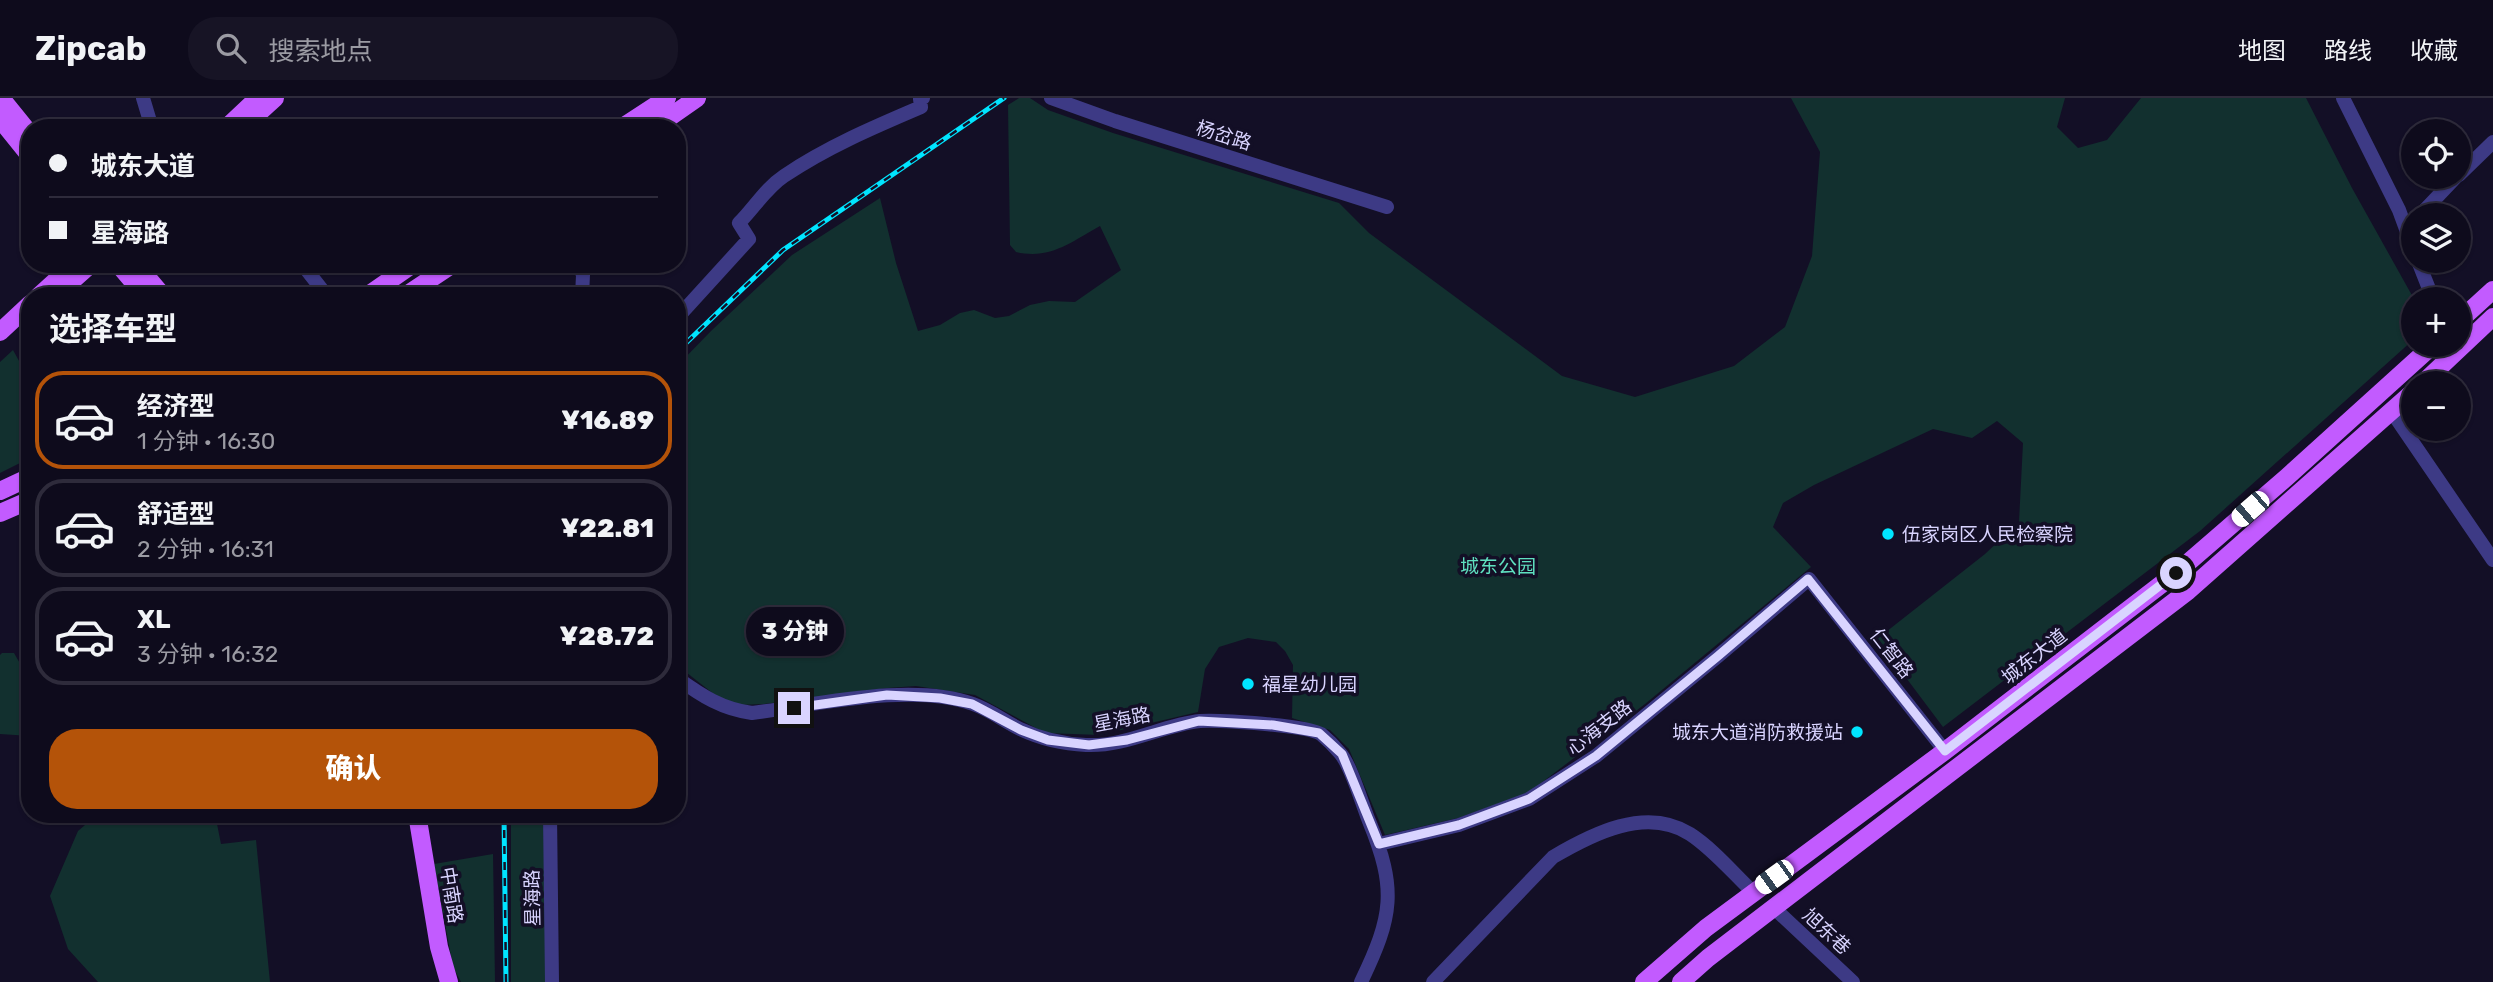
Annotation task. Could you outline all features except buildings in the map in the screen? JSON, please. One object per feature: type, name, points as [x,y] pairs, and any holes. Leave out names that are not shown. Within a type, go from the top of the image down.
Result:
[{"type":"main road","points":[[1,98],[21,123]]},
{"type":"main road","points":[[236,119],[258,98]]},
{"type":"main road","points":[[252,119],[275,98]]},
{"type":"main road","points":[[635,119],[667,98]]},
{"type":"main road","points":[[667,119],[696,98]]},
{"type":"main road","points":[[0,119],[21,145]]},
{"type":"main road","points":[[49,287],[64,273]]},
{"type":"main road","points":[[65,287],[81,273]]},
{"type":"main road","points":[[126,273],[137,287]]},
{"type":"main road","points":[[144,273],[155,287]]},
{"type":"main road","points":[[380,287],[400,273]]},
{"type":"main road","points":[[418,287],[440,273]]},
{"type":"main road","points":[[2471,310],[2493,290]]},
{"type":"main road","points":[[0,332],[21,312]]},
{"type":"main road","points":[[2436,371],[2493,317]]},
{"type":"main road","points":[[0,346],[21,327]]},
{"type":"main road","name":"城东大道","points":[[1644,982],[1706,928],[1945,751],[2176,573],[2420,357]]},
{"type":"main road","points":[[1681,982],[1708,958],[2188,591],[2401,403]]},
{"type":"main road","points":[[0,491],[21,481]]},
{"type":"main road","points":[[0,513],[21,504]]},
{"type":"main road","name":"中南路","points":[[408,823],[435,982]]},
{"type":"main road","name":"中南路","points":[[418,823],[439,947],[449,982]]},
{"type":"street","points":[[143,98],[149,119]]},
{"type":"street","points":[[686,308],[749,239],[739,223],[760,202],[762,195],[783,177],[859,133],[921,107],[920,99],[923,98]]},
{"type":"street","name":"杨岔路","points":[[1051,98],[1115,121],[1387,207]]},
{"type":"street","points":[[2343,98],[2401,213]]},
{"type":"street","points":[[2471,163],[2493,142]]},
{"type":"street","points":[[2432,203],[2445,189]]},
{"type":"street","points":[[2392,412],[2493,560]]},
{"type":"street","name":"仁智路","points":[[1808,579],[1945,751]]},
{"type":"street","name":"心海支路","points":[[1379,844],[1459,825],[1529,799],[1596,756],[1808,579]]},
{"type":"street","name":"星海路","points":[[686,684],[715,704],[732,711],[752,713],[887,695],[940,698],[972,704],[1021,730],[1048,740],[1089,745],[1127,740],[1199,721],[1273,725],[1319,733],[1342,754],[1386,865],[1388,906],[1380,941],[1361,982]]},
{"type":"street","points":[[1433,982],[1553,857],[1572,846],[1622,826],[1645,822],[1668,823],[1690,834],[1753,892]]},
{"type":"street","name":"星海路","points":[[550,823],[552,982]]},
{"type":"street","name":"旭东巷","points":[[1774,908],[1853,982]]},
{"type":"green space","name":"城东公园","points":[[1019,98],[1030,98],[1048,110],[1113,133],[1339,203],[1369,233],[1562,376],[1635,397],[1734,366],[1785,327],[1812,256],[1820,152],[1791,98],[2065,98],[2057,127],[2078,148],[2107,140],[2141,98],[2306,98],[2407,287],[2401,287],[2401,351],[2200,531],[1943,727],[1877,639],[1985,554],[2019,522],[2023,443],[1997,421],[1972,438],[1933,429],[1814,485],[1783,503],[1773,527],[1811,567],[1645,704],[1528,793],[1458,818],[1385,835],[1349,749],[1330,730],[1292,718],[1293,665],[1276,642],[1248,638],[1219,647],[1205,669],[1198,712],[1100,735],[1045,733],[975,695],[916,686],[739,705],[720,699],[686,672],[686,357],[792,255],[880,198],[896,263],[918,331],[940,325],[960,313],[974,310],[995,318],[1009,316],[1030,305],[1049,301],[1075,302],[1121,270],[1100,226],[1050,252],[1016,252],[1010,245],[1008,105]]},
{"type":"green space","points":[[13,350],[21,365],[21,462],[0,473],[0,362]]},
{"type":"green space","points":[[14,653],[21,665],[21,735],[0,734],[0,655]]},
{"type":"green space","points":[[87,823],[217,823],[221,844],[256,840],[270,982],[98,982],[68,949],[50,896],[78,831]]},
{"type":"green space","points":[[511,823],[546,823],[549,982],[511,982]]},
{"type":"green space","points":[[493,854],[495,982],[461,982],[453,967],[434,864]]},
{"type":"railway","points":[[686,343],[783,250],[1004,98]]},
{"type":"railway","points":[[504,823],[506,982]]},
{"type":"place","name":"伍家岗区人民检察院","points":[[1888,534]]},
{"type":"place","name":"福星幼儿园","points":[[1248,684]]},
{"type":"place","name":"城东大道消防救援站","points":[[1857,732]]},
{"type":"route","points":[[794,708],[887,695],[940,698],[972,704],[1021,730],[1048,740],[1089,745],[1127,740],[1199,721],[1273,725],[1319,733],[1342,754],[1379,844],[1459,825],[1529,799],[1596,756],[1808,579],[1945,751],[2176,573]]}]
